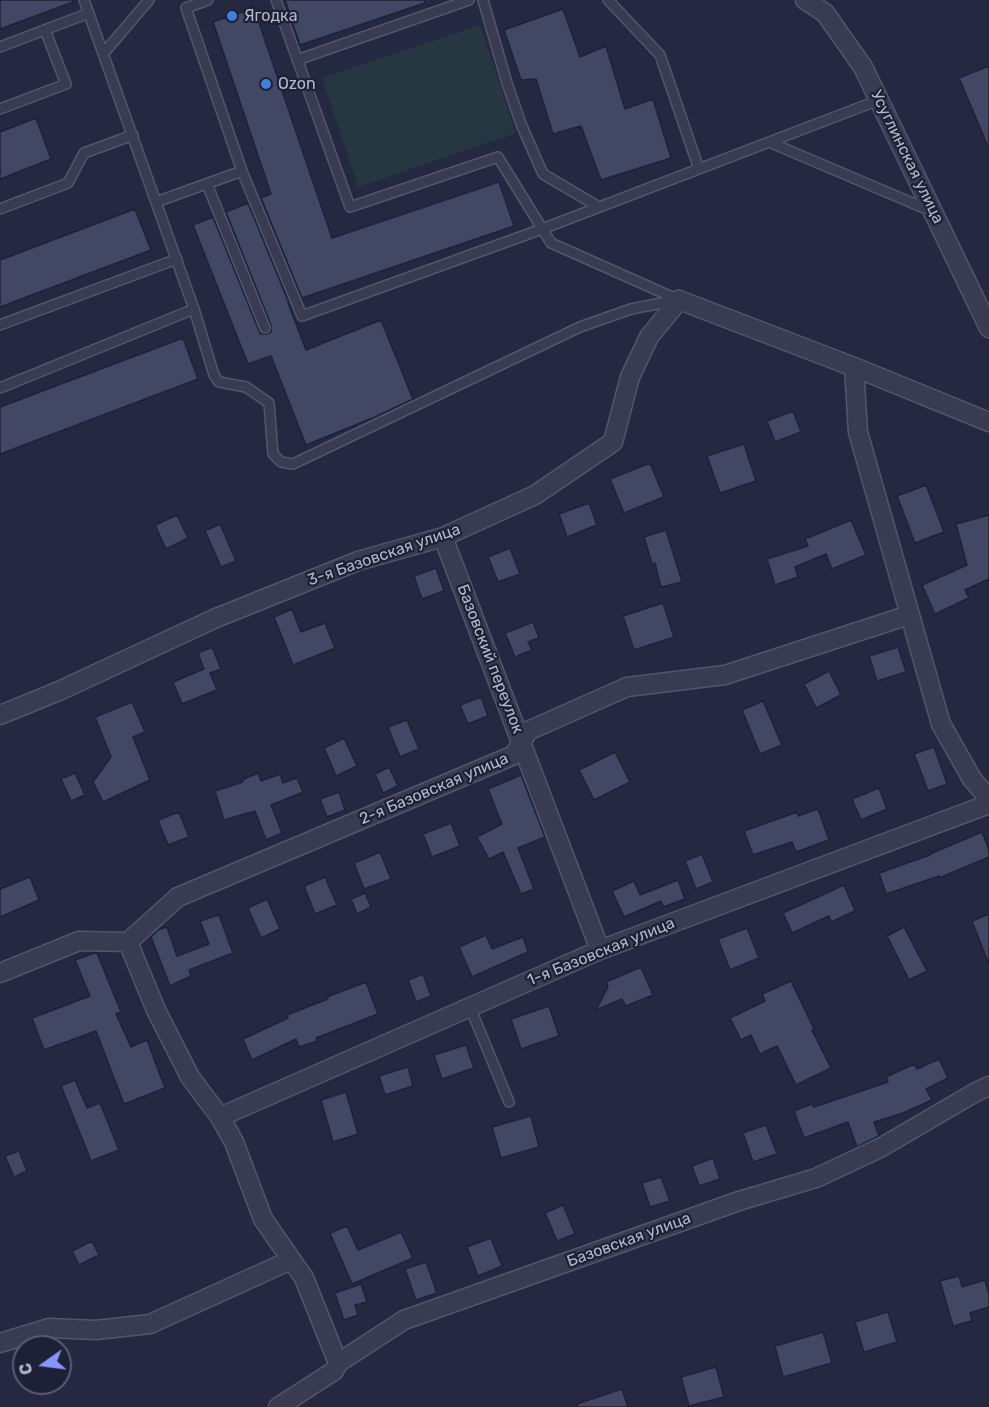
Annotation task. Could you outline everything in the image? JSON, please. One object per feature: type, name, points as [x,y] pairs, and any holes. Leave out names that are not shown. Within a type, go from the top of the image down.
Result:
[{"type":"street","name":"Усуглинская улица","points":[[805,0],[825,13],[863,67],[989,328]]},
{"type":"street","points":[[679,300],[989,422]]},
{"type":"street","name":"3-я Базовская улица","points":[[0,715],[59,691],[238,609],[358,561],[443,537],[535,495],[613,442],[630,377],[649,337],[679,300]]},
{"type":"street","points":[[854,367],[858,432],[941,724],[972,779],[989,799]]},
{"type":"street","name":"Базовский переулок","points":[[443,537],[600,950]]},
{"type":"street","name":"2-я Базовская улица","points":[[128,942],[178,897],[514,755],[528,731],[627,687],[725,675],[909,615]]},
{"type":"street","name":"1-я Базовская улица","points":[[220,1117],[600,950],[989,804]]},
{"type":"street","points":[[0,973],[79,941],[128,942],[156,1010],[190,1077],[220,1117],[234,1142],[263,1219],[304,1278],[336,1367]]},
{"type":"street","name":"Базовская улица","points":[[278,1407],[404,1320],[739,1201],[816,1178],[880,1148],[989,1086]]},
{"type":"street","points":[[0,1343],[49,1328],[96,1330],[150,1324],[291,1260]]},
{"type":"lane","points":[[84,0],[194,309],[214,375],[219,382],[246,387],[269,403],[273,454],[281,462],[293,464],[580,327],[631,309],[679,300]]},
{"type":"lane","points":[[103,54],[149,0]]},
{"type":"lane","points":[[208,0],[185,4],[242,171],[302,316],[599,207],[879,100]]},
{"type":"lane","points":[[276,0],[350,207],[498,157],[551,243],[679,300]]},
{"type":"lane","points":[[297,60],[469,0]]},
{"type":"lane","points":[[483,0],[521,124],[543,174],[599,207]]},
{"type":"lane","points":[[608,0],[660,55],[699,169]]},
{"type":"lane","points":[[0,47],[89,13]]},
{"type":"lane","points":[[0,109],[66,84],[45,30]]},
{"type":"lane","points":[[0,209],[68,183],[84,153],[133,135]]},
{"type":"lane","points":[[769,142],[933,212]]},
{"type":"lane","points":[[156,202],[242,171]]},
{"type":"lane","points":[[207,184],[265,328]]},
{"type":"lane","points":[[0,325],[177,260]]},
{"type":"lane","points":[[0,388],[194,309]]},
{"type":"lane","points":[[470,1007],[509,1102]]},
{"type":"shaded area","points":[[480,25],[516,133],[358,187],[322,78]]},
{"type":"building","points":[[0,0],[73,0],[73,2],[0,29]]},
{"type":"building","points":[[285,0],[424,0],[425,3],[300,45]]},
{"type":"building","points":[[254,8],[332,238],[499,182],[514,226],[302,298],[261,198],[271,194],[213,22]]},
{"type":"building","points":[[563,9],[580,57],[606,46],[625,109],[653,99],[671,158],[601,180],[581,126],[553,134],[536,79],[521,80],[504,30]]},
{"type":"building","points":[[989,66],[989,149],[959,78]]},
{"type":"building","points":[[36,118],[51,159],[0,179],[0,132]]},
{"type":"building","points":[[248,203],[306,350],[381,320],[413,399],[306,445],[271,356],[248,364],[193,225],[213,217],[259,331],[261,334],[267,334],[271,332],[271,325],[226,212]]},
{"type":"building","points":[[135,209],[151,250],[0,307],[0,260]]},
{"type":"building","points":[[183,338],[198,379],[0,454],[0,407]]},
{"type":"building","points":[[793,411],[801,432],[775,442],[767,421]]},
{"type":"building","points":[[744,444],[756,481],[720,493],[707,456]]},
{"type":"building","points":[[650,463],[664,497],[624,513],[610,479]]},
{"type":"building","points":[[926,485],[944,532],[915,543],[897,496]]},
{"type":"building","points":[[589,503],[597,525],[567,537],[559,514]]},
{"type":"building","points":[[177,515],[188,538],[166,549],[155,525]]},
{"type":"building","points":[[989,515],[989,579],[965,590],[969,598],[935,614],[922,585],[967,565],[956,524]]},
{"type":"building","points":[[851,520],[866,555],[832,569],[826,554],[795,567],[798,577],[775,585],[767,559],[808,546],[805,539]]},
{"type":"building","points":[[220,524],[236,561],[221,567],[205,531]]},
{"type":"building","points":[[666,530],[682,582],[661,587],[655,563],[652,564],[644,537]]},
{"type":"building","points":[[510,548],[520,574],[498,582],[488,557]]},
{"type":"building","points":[[436,568],[444,591],[422,599],[414,576]]},
{"type":"building","points":[[663,603],[674,637],[634,650],[623,616]]},
{"type":"building","points":[[292,609],[301,632],[325,623],[335,648],[293,665],[274,617]]},
{"type":"building","points":[[533,622],[539,638],[528,642],[532,650],[515,657],[505,633]]},
{"type":"building","points":[[212,647],[221,669],[210,673],[217,690],[182,704],[173,682],[204,669],[198,653]]},
{"type":"building","points":[[898,647],[906,672],[877,681],[869,656]]},
{"type":"building","points":[[829,671],[841,695],[816,708],[804,684]]},
{"type":"building","points":[[481,697],[488,716],[468,724],[460,705]]},
{"type":"building","points":[[763,701],[782,745],[760,754],[742,710]]},
{"type":"building","points":[[132,702],[145,732],[133,737],[150,780],[103,802],[93,782],[111,757],[95,717]]},
{"type":"building","points":[[407,720],[419,749],[400,757],[388,727]]},
{"type":"building","points":[[344,738],[357,766],[336,776],[324,748]]},
{"type":"building","points":[[934,747],[947,784],[928,791],[914,754]]},
{"type":"building","points":[[615,752],[630,782],[594,800],[579,770]]},
{"type":"building","points":[[389,767],[398,786],[383,793],[375,774]]},
{"type":"building","points":[[75,773],[85,795],[71,801],[61,779]]},
{"type":"building","points":[[258,773],[261,781],[280,774],[283,783],[297,778],[303,792],[271,805],[282,833],[266,840],[255,811],[224,820],[215,791],[243,782],[242,780]]},
{"type":"building","points":[[521,775],[545,837],[518,848],[534,889],[521,894],[503,852],[489,859],[477,837],[502,824],[488,789]]},
{"type":"building","points":[[879,788],[887,809],[861,820],[852,799]]},
{"type":"building","points":[[339,792],[345,810],[327,817],[320,799]]},
{"type":"building","points":[[818,809],[829,840],[796,852],[792,842],[753,855],[744,831],[797,812],[798,816]]},
{"type":"building","points":[[179,812],[189,837],[168,845],[158,820]]},
{"type":"building","points":[[451,823],[460,846],[432,857],[423,834]]},
{"type":"building","points":[[982,832],[989,850],[989,857],[939,878],[939,876],[886,894],[879,873],[930,855]]},
{"type":"building","points":[[380,852],[391,879],[364,889],[354,863]]},
{"type":"building","points":[[702,854],[713,882],[696,889],[685,861]]},
{"type":"building","points":[[30,877],[39,900],[0,917],[0,889]]},
{"type":"building","points":[[325,877],[337,905],[315,914],[304,886]]},
{"type":"building","points":[[678,880],[685,899],[663,907],[661,901],[624,917],[612,891],[634,881],[640,895]]},
{"type":"building","points":[[844,885],[855,911],[831,922],[829,916],[792,933],[783,913]]},
{"type":"building","points":[[365,893],[371,907],[357,914],[351,899]]},
{"type":"building","points":[[267,899],[280,929],[261,938],[248,908]]},
{"type":"building","points":[[989,914],[989,962],[988,962],[972,921]]},
{"type":"building","points":[[219,915],[233,953],[189,970],[191,976],[170,986],[151,937],[158,930],[167,927],[177,956],[209,944],[200,921]]},
{"type":"building","points":[[904,927],[927,971],[909,980],[887,936]]},
{"type":"building","points":[[747,928],[759,958],[730,970],[718,939]]},
{"type":"building","points":[[486,935],[492,949],[523,937],[528,952],[472,977],[459,947]]},
{"type":"building","points":[[97,953],[121,1012],[116,1014],[131,1047],[147,1040],[165,1088],[124,1104],[96,1031],[44,1050],[32,1018],[90,996],[75,960]]},
{"type":"building","points":[[641,967],[653,995],[626,1006],[622,999],[596,1010],[608,987],[606,982]]},
{"type":"building","points":[[423,974],[431,996],[416,1002],[408,980]]},
{"type":"building","points":[[791,981],[831,1068],[796,1085],[777,1046],[760,1054],[751,1035],[741,1040],[730,1018],[765,1001],[762,994]]},
{"type":"building","points":[[366,982],[378,1014],[299,1047],[296,1039],[252,1060],[243,1039],[288,1018],[287,1015]]},
{"type":"building","points":[[549,1006],[559,1036],[521,1049],[511,1019]]},
{"type":"building","points":[[466,1045],[474,1068],[442,1079],[434,1055]]},
{"type":"building","points":[[939,1059],[948,1078],[926,1089],[932,1100],[903,1113],[874,1122],[879,1136],[857,1147],[848,1122],[804,1138],[794,1111],[812,1104],[814,1107],[888,1082],[886,1077],[914,1064],[917,1069]]},
{"type":"building","points":[[408,1067],[413,1086],[385,1095],[379,1076]]},
{"type":"building","points":[[75,1080],[87,1108],[100,1103],[119,1150],[91,1161],[61,1086]]},
{"type":"building","points":[[346,1092],[358,1134],[333,1142],[321,1100]]},
{"type":"building","points":[[531,1116],[539,1147],[501,1158],[492,1127]]},
{"type":"building","points":[[766,1125],[777,1154],[753,1162],[743,1133]]},
{"type":"building","points":[[19,1151],[27,1171],[14,1177],[5,1156]]},
{"type":"building","points":[[713,1158],[720,1179],[699,1186],[692,1166]]},
{"type":"building","points":[[661,1177],[670,1201],[650,1207],[642,1183]]},
{"type":"building","points":[[563,1205],[575,1234],[557,1241],[545,1213]]},
{"type":"building","points":[[347,1226],[358,1250],[401,1232],[413,1258],[352,1284],[330,1233]]},
{"type":"building","points":[[491,1238],[502,1266],[478,1276],[467,1247]]},
{"type":"building","points":[[92,1241],[99,1255],[79,1265],[72,1251]]},
{"type":"building","points":[[426,1262],[437,1293],[416,1300],[405,1269]]},
{"type":"building","points":[[959,1276],[962,1287],[985,1280],[989,1294],[989,1307],[970,1313],[972,1321],[953,1326],[940,1281]]},
{"type":"building","points":[[361,1284],[367,1302],[355,1305],[358,1315],[344,1320],[335,1293]]},
{"type":"building","points":[[888,1312],[897,1342],[864,1352],[855,1322]]},
{"type":"building","points":[[823,1332],[832,1363],[783,1377],[775,1346]]},
{"type":"building","points":[[716,1367],[724,1397],[689,1406],[681,1377]]},
{"type":"building","points":[[622,1389],[628,1407],[578,1407],[577,1404]]},
{"type":"place","name":"Ягодка","points":[[232,16]]},
{"type":"place","name":"Ozon","points":[[266,84]]}]
